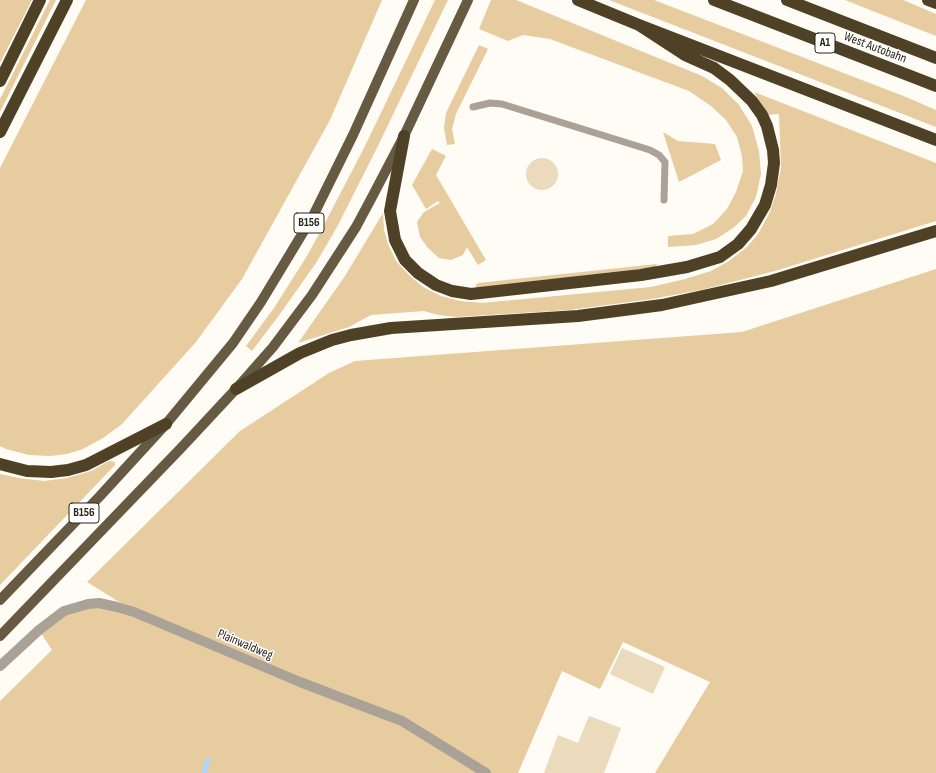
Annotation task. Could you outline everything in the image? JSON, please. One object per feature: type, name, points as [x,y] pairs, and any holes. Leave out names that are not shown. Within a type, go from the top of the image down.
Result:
[{"type":"highway","points":[[0,80],[40,0]]},
{"type":"highway","points":[[0,132],[67,0]]},
{"type":"highway","points":[[578,0],[936,140]]},
{"type":"highway","name":"West Autobahn","points":[[714,0],[936,86]]},
{"type":"highway","name":"West Autobahn","points":[[787,0],[936,58]]},
{"type":"highway","points":[[928,0],[936,3]]},
{"type":"highway","points":[[404,136],[390,210],[395,240],[405,260],[418,273],[436,285],[452,291],[471,294],[641,275],[687,267],[720,257],[738,244],[751,230],[765,205],[771,185],[774,163],[773,150],[767,126],[762,115],[752,101],[730,80],[714,68],[685,55],[639,25]]},
{"type":"highway","points":[[236,389],[300,353],[332,340],[351,335],[391,328],[578,316],[662,305],[771,281],[936,231]]},
{"type":"highway","points":[[0,464],[27,471],[51,472],[68,470],[86,465],[166,424]]},
{"type":"main road","name":"B156","points":[[0,600],[166,424],[233,343],[261,302],[313,216],[352,136],[414,0]]},
{"type":"main road","name":"B156","points":[[0,636],[236,389],[273,346],[325,277],[356,227],[404,136],[468,0]]},
{"type":"street","name":"Plainwaldweg","points":[[0,666],[52,618],[64,611],[88,604],[99,603],[134,612],[300,682],[402,722],[486,773]]},
{"type":"lane","points":[[473,106],[490,103],[502,104],[650,150],[659,155],[665,162],[664,200]]},
{"type":"shaded area","points":[[0,0],[32,0],[0,63]]},
{"type":"shaded area","points":[[50,0],[56,0],[0,112],[0,99]]},
{"type":"shaded area","points":[[86,0],[382,0],[330,120],[242,279],[196,342],[122,424],[103,438],[83,449],[67,454],[50,456],[29,455],[0,446],[0,168]]},
{"type":"shaded area","points":[[435,0],[448,0],[376,150],[337,227],[316,263],[252,351],[246,346],[274,308],[307,256],[366,144]]},
{"type":"shaded area","points":[[491,0],[516,0],[702,76],[722,88],[739,105],[752,126],[759,151],[761,174],[756,197],[746,216],[733,228],[716,239],[696,245],[668,247],[668,236],[693,234],[713,224],[727,209],[736,192],[743,171],[742,156],[737,137],[726,120],[711,106],[689,91],[550,39],[523,35],[508,41],[479,29]]},
{"type":"shaded area","points":[[609,0],[654,0],[906,97],[936,110],[936,127]]},
{"type":"shaded area","points":[[845,0],[903,0],[936,14],[936,36]]},
{"type":"shaded area","points":[[479,45],[488,49],[456,114],[452,129],[455,144],[447,145],[444,128],[446,113]]},
{"type":"shaded area","points":[[754,92],[936,163],[936,221],[775,271],[701,290],[652,299],[569,310],[456,317],[438,315],[424,311],[371,315],[349,327],[298,343],[345,276],[383,213],[384,230],[388,244],[396,261],[423,287],[441,296],[460,301],[482,303],[651,287],[711,271],[729,261],[747,247],[758,234],[769,214],[776,194],[781,167],[779,114],[767,115]]},
{"type":"shaded area","points":[[663,132],[678,141],[715,144],[721,160],[679,182]]},
{"type":"shaded area","points":[[432,149],[446,156],[436,175],[486,260],[478,265],[467,247],[463,255],[451,260],[439,258],[428,248],[420,237],[417,222],[424,212],[440,203],[438,201],[426,209],[412,185]]},
{"type":"shaded area","points":[[657,264],[656,267],[477,288],[475,286],[478,283]]},
{"type":"shaded area","points":[[936,269],[936,773],[655,773],[710,682],[623,642],[600,689],[562,671],[518,773],[0,773],[0,701],[52,650],[39,630],[76,606],[132,610],[87,582],[240,431],[329,373],[355,361],[742,332]]},
{"type":"shaded area","points":[[109,461],[115,462],[115,465],[0,585],[0,474],[44,481],[67,478],[91,471]]},
{"type":"building","points":[[542,158],[551,161],[555,165],[558,174],[555,183],[551,187],[542,190],[533,187],[529,183],[526,174],[529,165],[533,161]]},
{"type":"building","points":[[622,648],[665,667],[653,694],[610,674]]},
{"type":"building","points":[[589,716],[621,728],[604,773],[544,773],[558,735],[578,743]]},
{"type":"waterway","points":[[204,773],[208,760]]}]
